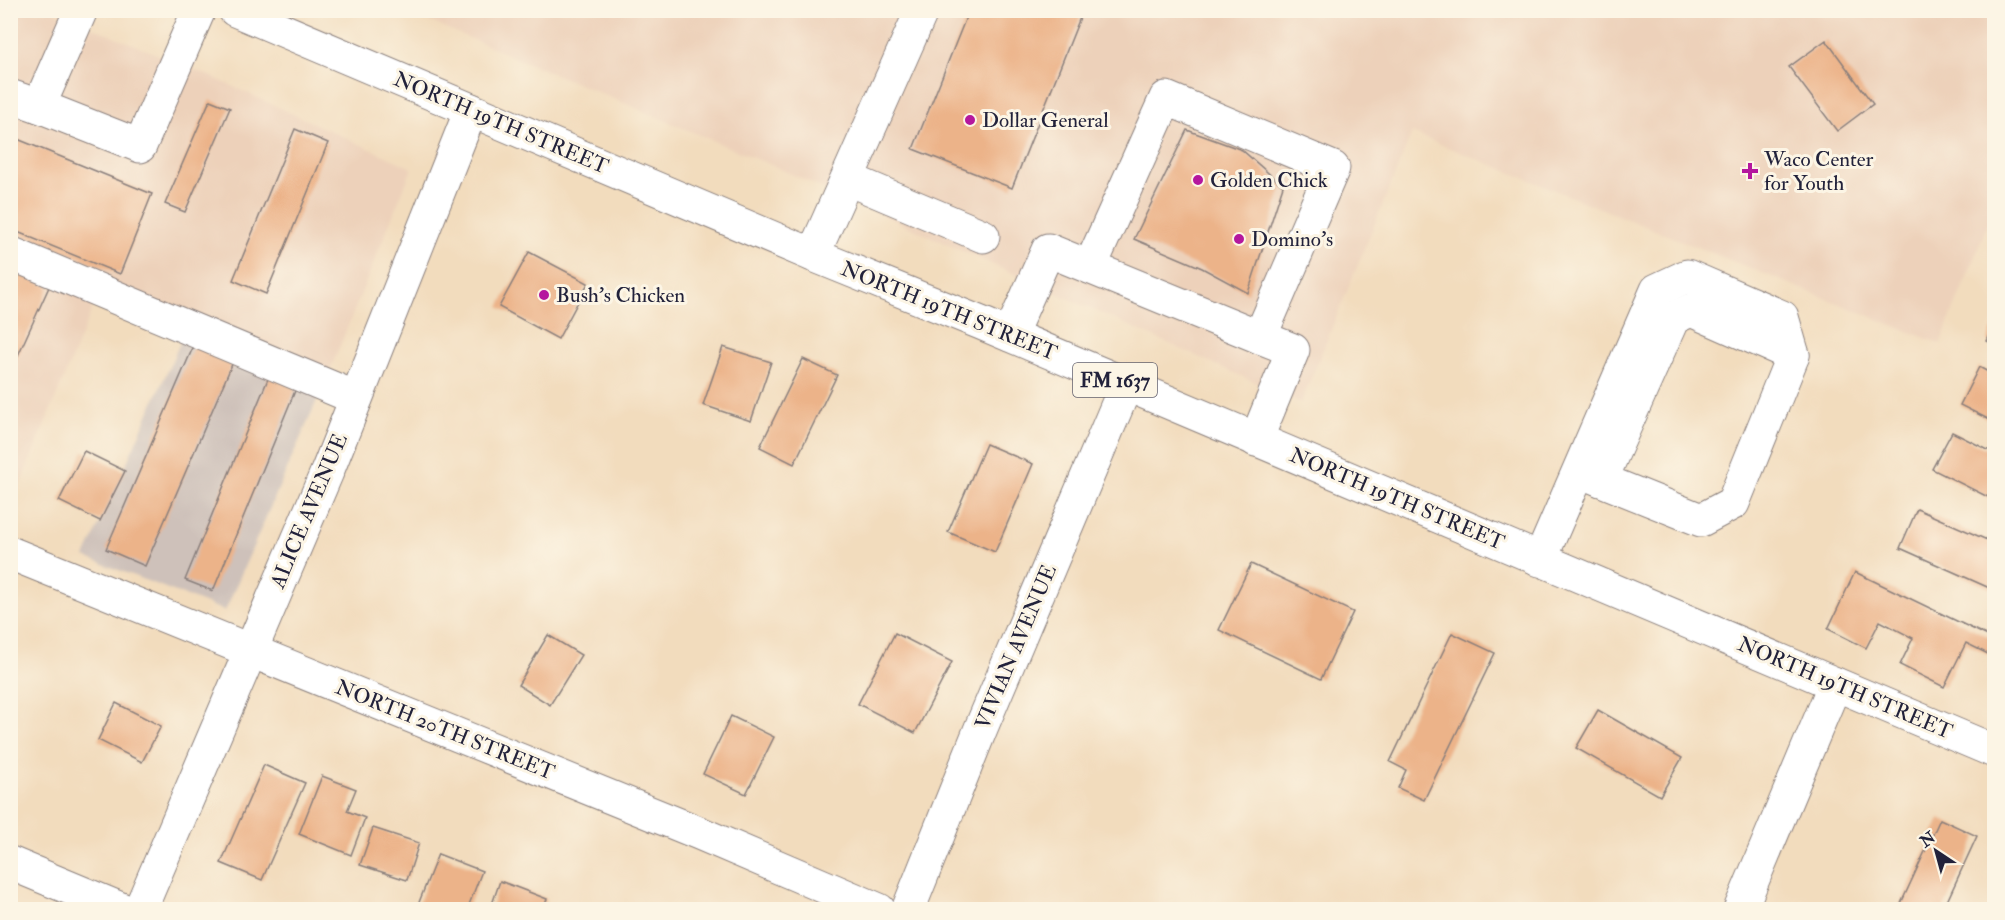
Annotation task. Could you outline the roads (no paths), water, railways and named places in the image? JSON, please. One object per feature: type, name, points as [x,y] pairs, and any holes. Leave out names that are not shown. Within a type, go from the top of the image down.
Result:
[{"type":"street","points":[[81,10],[25,101],[140,146],[199,10]]},
{"type":"street","name":"NORTH 19TH STREET","points":[[235,10],[1995,751]]},
{"type":"street","points":[[813,255],[922,10]]},
{"type":"street","points":[[1090,267],[1166,98],[1333,168],[1260,337]]},
{"type":"street","name":"ALICE AVENUE","points":[[140,909],[356,398],[471,110]]},
{"type":"street","points":[[848,179],[983,236]]},
{"type":"street","points":[[1010,335],[1048,250],[1293,350],[1256,440]]},
{"type":"street","points":[[10,253],[356,398]]},
{"type":"street","points":[[1540,560],[1590,475],[1657,290],[1687,276],[1782,317],[1793,355],[1733,503],[1701,520],[1590,475]]},
{"type":"street","name":"VIVIAN AVENUE","points":[[908,909],[981,728],[1126,385]]},
{"type":"street","name":"NORTH 20TH STREET","points":[[10,553],[677,824],[879,909]]},
{"type":"street","points":[[1740,909],[1835,684]]},
{"type":"street","points":[[10,863],[123,909]]},
{"type":"place","name":"Dollar General","points":[[970,120]]},
{"type":"place","name":"Waco Center for Youth","points":[[1750,171]]},
{"type":"place","name":"Golden Chick","points":[[1198,180]]},
{"type":"place","name":"Domino's","points":[[1239,239]]},
{"type":"place","name":"Bush's Chicken","points":[[544,295]]}]
